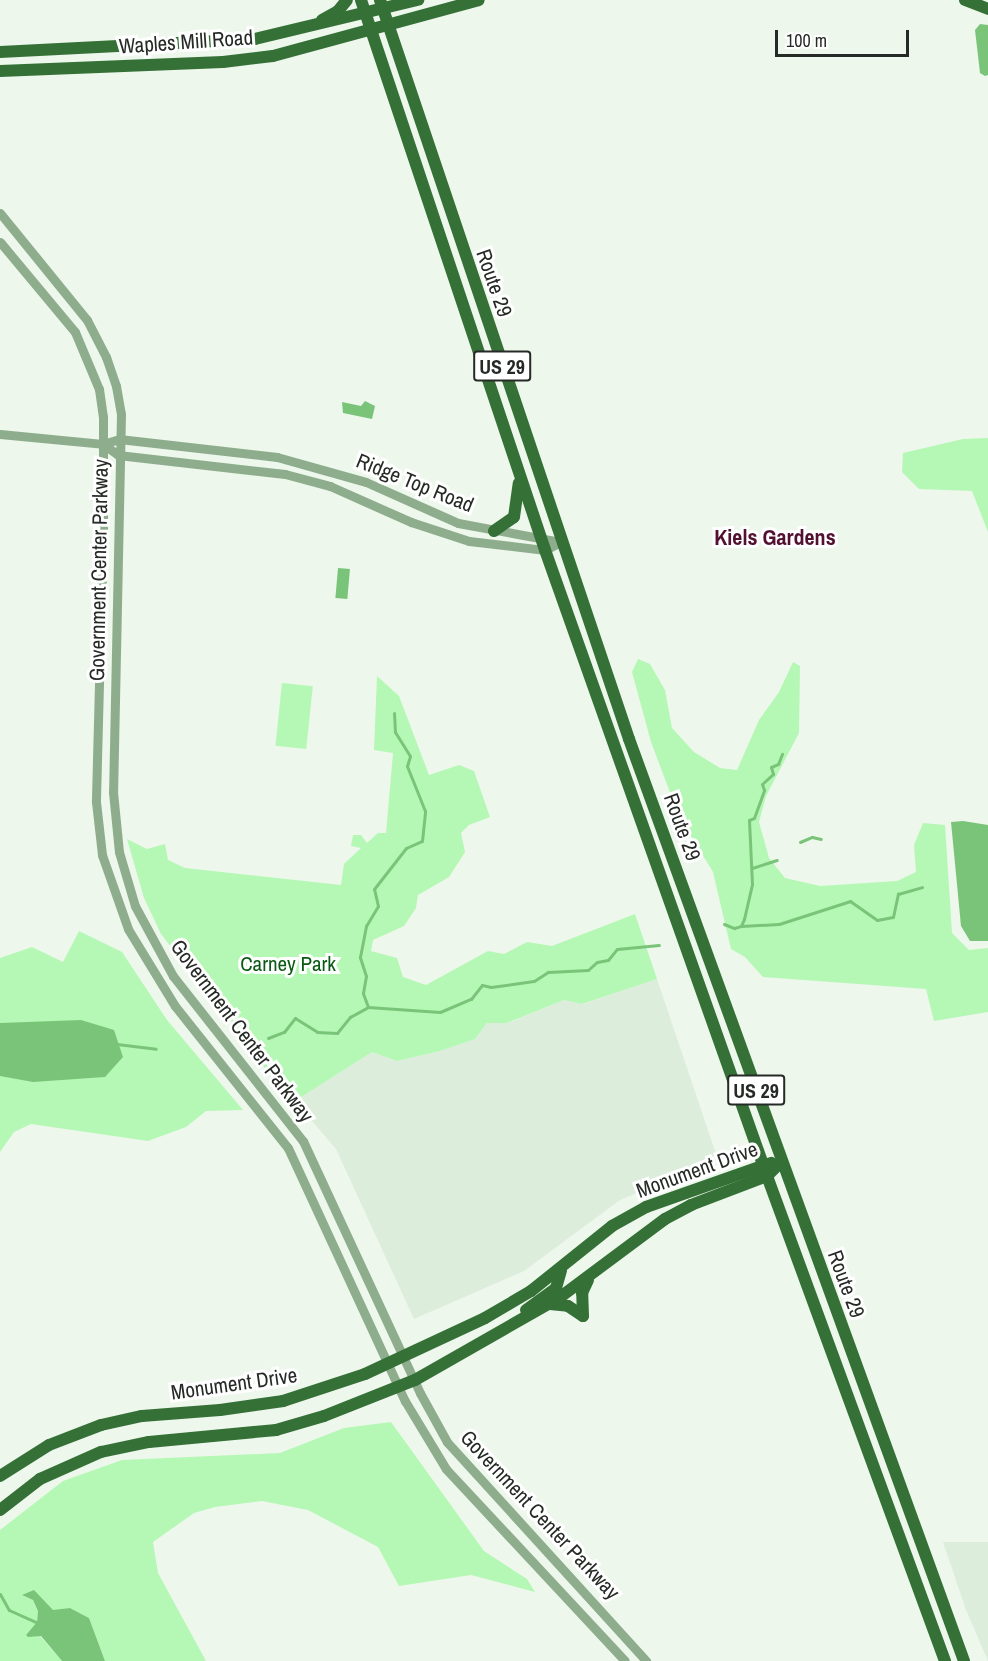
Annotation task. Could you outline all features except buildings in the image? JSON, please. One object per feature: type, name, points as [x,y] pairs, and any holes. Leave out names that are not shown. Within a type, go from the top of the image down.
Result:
[{"type":"main road","points":[[281,35],[329,17],[347,0]]},
{"type":"main road","name":"Route 29","points":[[361,0],[545,550],[767,1176],[945,1661]]},
{"type":"main road","name":"Waples Mill Road","points":[[0,52],[222,43],[281,35],[366,14],[381,5],[418,0]]},
{"type":"main road","name":"Waples Mill Road","points":[[0,71],[249,59],[479,0]]},
{"type":"main road","points":[[965,0],[988,9]]},
{"type":"main road","name":"Route 29","points":[[381,5],[561,542],[781,1162],[964,1661]]},
{"type":"main road","points":[[494,531],[514,517],[520,476]]},
{"type":"main road","name":"Monument Drive","points":[[0,1476],[49,1445],[101,1425],[142,1416],[220,1410],[283,1401],[388,1364],[485,1318],[561,1271],[612,1226],[638,1211],[764,1163],[781,1162]]},
{"type":"main road","name":"Monument Drive","points":[[0,1510],[40,1479],[101,1452],[149,1442],[276,1430],[324,1416],[415,1380],[550,1304],[589,1278],[665,1219],[691,1205],[767,1176],[781,1162]]},
{"type":"main road","points":[[493,1338],[556,1288],[561,1271]]},
{"type":"main road","points":[[550,1304],[568,1306],[583,1316],[582,1293],[589,1278]]},
{"type":"street","name":"Government Center Parkway","points":[[0,213],[87,320],[116,386],[121,414],[118,455],[113,792],[119,852],[135,906],[173,975],[296,1130],[415,1380],[455,1453],[619,1627],[646,1661]]},
{"type":"street","name":"Government Center Parkway","points":[[0,242],[54,305],[84,351],[99,389],[103,444],[96,802],[102,855],[128,930],[151,972],[282,1138],[388,1364],[446,1469],[625,1661]]},
{"type":"street","name":"Ridge Top Road","points":[[0,434],[103,444],[119,439],[308,464],[375,485],[458,523],[494,531],[540,535],[561,542]]},
{"type":"street","name":"Ridge Top Road","points":[[103,444],[118,455],[285,474],[330,486],[453,537],[545,550]]},
{"type":"street","points":[[545,550],[561,542]]},
{"type":"street","points":[[282,1138],[296,1130]]},
{"type":"shaded area","points":[[980,24],[988,25],[988,75],[985,76],[980,73],[975,30]]},
{"type":"shaded area","points":[[365,401],[375,406],[372,419],[343,413],[342,402],[361,406]]},
{"type":"shaded area","points":[[338,568],[350,569],[347,599],[335,598]]},
{"type":"shaded area","points":[[963,821],[988,825],[988,941],[970,941],[961,926],[951,822]]},
{"type":"shaded area","points":[[657,979],[718,1160],[620,1200],[524,1271],[414,1319],[336,1149],[295,1101],[372,1052],[397,1061],[440,1051],[475,1039],[487,1023],[508,1023],[564,1000],[583,1004]]},
{"type":"shaded area","points":[[81,1020],[114,1030],[123,1057],[105,1077],[33,1082],[0,1076],[0,1023]]},
{"type":"shaded area","points":[[943,1542],[988,1542],[988,1661],[966,1610]]},
{"type":"shaded area","points":[[34,1590],[53,1610],[70,1608],[89,1618],[105,1661],[62,1661],[41,1636],[28,1637],[26,1635],[37,1622],[38,1611],[33,1600],[22,1595]]},
{"type":"green space","points":[[988,438],[988,532],[972,491],[919,489],[902,472],[903,453],[963,439]]},
{"type":"green space","points":[[638,659],[650,664],[665,690],[672,728],[694,752],[720,768],[737,770],[759,720],[779,692],[793,662],[800,666],[799,733],[766,796],[759,822],[769,858],[785,878],[820,886],[897,881],[916,872],[914,845],[923,823],[945,825],[952,933],[969,950],[988,948],[988,1012],[934,1021],[926,989],[763,977],[745,957],[731,949],[713,872],[679,816],[651,742],[632,672]]},
{"type":"green space","name":"Carney Park","points":[[377,676],[399,696],[429,775],[459,765],[474,771],[490,817],[469,825],[461,833],[465,852],[449,877],[418,895],[416,908],[404,926],[373,940],[371,951],[397,958],[403,977],[426,985],[488,951],[504,954],[527,942],[552,946],[635,914],[657,979],[582,1004],[564,1000],[507,1023],[487,1023],[475,1039],[440,1051],[397,1061],[372,1052],[295,1101],[288,1098],[161,934],[144,898],[127,839],[147,849],[165,844],[168,860],[185,868],[341,885],[344,864],[361,848],[351,846],[353,835],[361,835],[367,843],[378,833],[386,833],[393,753],[374,750]]},
{"type":"green space","points":[[282,683],[313,686],[306,749],[275,746]]},
{"type":"green space","points":[[79,931],[122,952],[167,1020],[243,1110],[206,1111],[186,1127],[148,1141],[31,1124],[14,1132],[0,1152],[0,958],[32,947],[63,962]]},
{"type":"green space","points":[[391,1422],[484,1551],[527,1579],[535,1592],[471,1575],[399,1586],[378,1547],[308,1510],[262,1501],[215,1507],[194,1513],[153,1542],[158,1573],[206,1661],[105,1661],[89,1618],[70,1608],[53,1611],[42,1599],[22,1595],[33,1600],[38,1611],[37,1622],[26,1635],[40,1636],[62,1661],[0,1661],[0,1530],[63,1481],[122,1460],[280,1453],[344,1428]]},
{"type":"waterway","points":[[368,1007],[363,993],[366,976],[360,957],[366,926],[378,906],[374,889],[406,848],[422,841],[425,811],[407,766],[410,756],[395,732],[394,713]]},
{"type":"waterway","points":[[724,924],[734,928],[741,926],[744,919],[752,884],[749,820],[754,818],[764,790],[762,784],[773,774],[771,767],[778,764],[782,754]]},
{"type":"waterway","points":[[800,842],[812,837],[821,839]]},
{"type":"waterway","points":[[752,868],[777,860]]},
{"type":"waterway","points":[[741,926],[779,924],[850,901],[877,920],[893,917],[898,894],[922,887]]},
{"type":"waterway","points":[[268,1038],[284,1032],[295,1018],[317,1032],[337,1033],[350,1017],[368,1007],[440,1012],[471,999],[482,985],[491,987],[534,981],[548,972],[588,970],[597,962],[608,960],[617,949],[659,945]]},
{"type":"waterway","points":[[117,1044],[156,1049]]},
{"type":"waterway","points":[[0,1594],[9,1610],[38,1623]]},
{"type":"district","name":"Kiels Gardens","points":[[775,538]]}]
